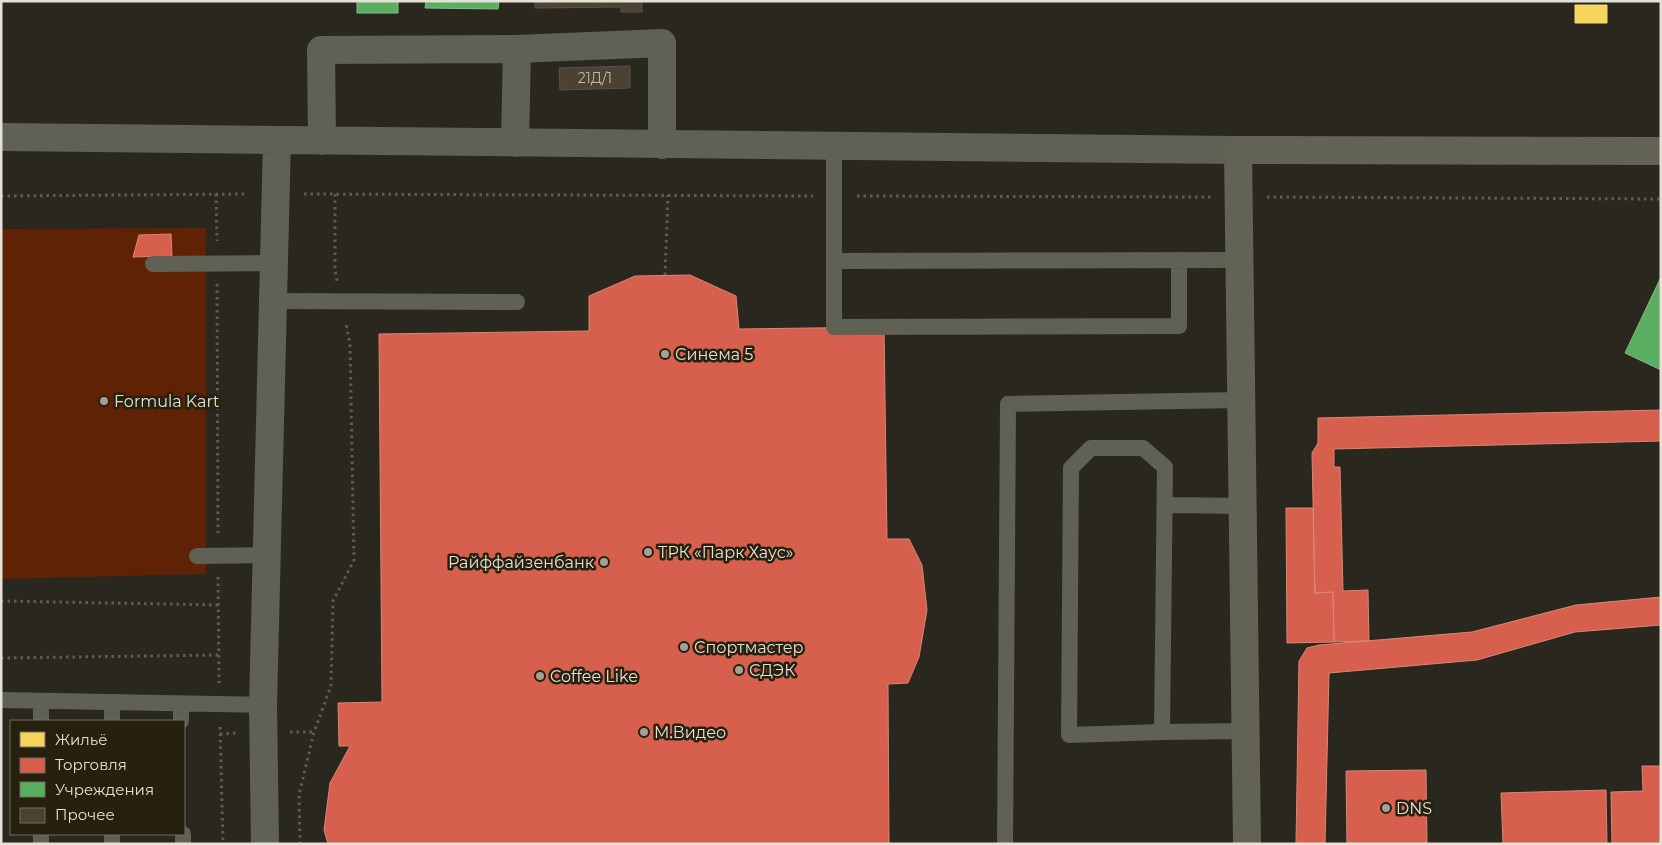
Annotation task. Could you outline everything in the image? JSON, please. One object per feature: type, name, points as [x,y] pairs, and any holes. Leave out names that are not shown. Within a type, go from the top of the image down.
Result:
[{"type":"street","points":[[322,141],[321,50],[517,49],[662,43],[662,145]]},
{"type":"street","points":[[515,143],[517,49]]},
{"type":"street","points":[[1,137],[1238,150],[1661,151]]},
{"type":"street","points":[[265,844],[263,705],[277,140]]},
{"type":"street","points":[[1238,150],[1248,844]]},
{"type":"lane","points":[[834,146],[834,327],[1179,326],[1179,260]]},
{"type":"lane","points":[[835,261],[1239,260]]},
{"type":"lane","points":[[153,264],[274,262]]},
{"type":"lane","points":[[273,301],[517,302]]},
{"type":"lane","points":[[1004,844],[1008,404],[1241,400]]},
{"type":"lane","points":[[1162,732],[1165,467],[1143,448],[1091,448],[1071,468],[1069,734],[1246,731]]},
{"type":"lane","points":[[1165,506],[1243,506]]},
{"type":"lane","points":[[197,556],[267,555]]},
{"type":"lane","points":[[1,700],[263,705]]},
{"type":"lane","points":[[41,701],[41,720]]},
{"type":"lane","points":[[112,702],[112,720]]},
{"type":"lane","points":[[181,704],[182,720]]},
{"type":"path","points":[[216,194],[218,605],[223,844]]},
{"type":"path","points":[[300,844],[300,795],[314,732],[331,686],[333,601],[354,560],[350,345],[335,270],[335,194]]},
{"type":"path","points":[[665,275],[668,195]]},
{"type":"path","points":[[1,601],[218,605]]},
{"type":"path","points":[[1,658],[219,655]]},
{"type":"shaded area","name":"Formula Kart","points":[[206,228],[206,574],[1,579],[1,229]]},
{"type":"building: Жильё","points":[[1575,5],[1607,5],[1607,23],[1575,23]]},
{"type":"building: Торговля","points":[[171,234],[172,256],[133,257],[139,235]]},
{"type":"building: Торговля","name":"ТРК «Парк Хаус»","points":[[690,275],[736,296],[739,329],[884,327],[887,539],[909,539],[922,565],[927,610],[919,657],[908,683],[888,684],[889,844],[328,844],[324,830],[330,783],[350,746],[339,746],[338,703],[382,702],[379,334],[589,331],[589,296],[635,276]]},
{"type":"building: Торговля","points":[[1661,410],[1661,441],[1334,449],[1334,467],[1340,467],[1343,591],[1368,590],[1369,641],[1334,642],[1333,592],[1315,593],[1312,453],[1318,443],[1318,418]]},
{"type":"building: Торговля","points":[[1286,508],[1313,508],[1315,593],[1333,592],[1334,642],[1287,643]]},
{"type":"building: Торговля","points":[[1661,597],[1661,625],[1575,632],[1477,660],[1329,673],[1325,844],[1296,844],[1299,661],[1307,648],[1319,645],[1472,632],[1576,605]]},
{"type":"building: Торговля","points":[[1642,766],[1661,766],[1661,844],[1612,844],[1611,792],[1643,791]]},
{"type":"building: Торговля","name":"DNS","points":[[1426,770],[1427,844],[1347,844],[1346,771]]},
{"type":"building: Торговля","points":[[1606,790],[1607,844],[1503,844],[1501,793]]},
{"type":"building: Учреждения","points":[[357,1],[398,1],[398,13],[357,13]]},
{"type":"building: Учреждения","points":[[426,1],[499,1],[498,9],[425,8]]},
{"type":"building: Учреждения","points":[[1661,277],[1661,370],[1625,353]]},
{"type":"building: Прочее","points":[[535,1],[642,1],[642,12],[621,12],[621,7],[535,8]]},
{"type":"building: Прочее","points":[[630,66],[630,88],[560,90],[559,68]]},
{"type":"place","name":"Синема 5","points":[[665,354]]},
{"type":"place","name":"Formula Kart","points":[[104,401]]},
{"type":"place","name":"ТРК «Парк Хаус»","points":[[648,552]]},
{"type":"place","name":"Райффайзенбанк","points":[[604,562]]},
{"type":"place","name":"Спортмастер","points":[[684,647]]},
{"type":"place","name":"СДЭК","points":[[739,670]]},
{"type":"place","name":"Coffee Like","points":[[540,676]]},
{"type":"place","name":"М.Видео","points":[[644,732]]},
{"type":"place","name":"DNS","points":[[1386,808]]}]
